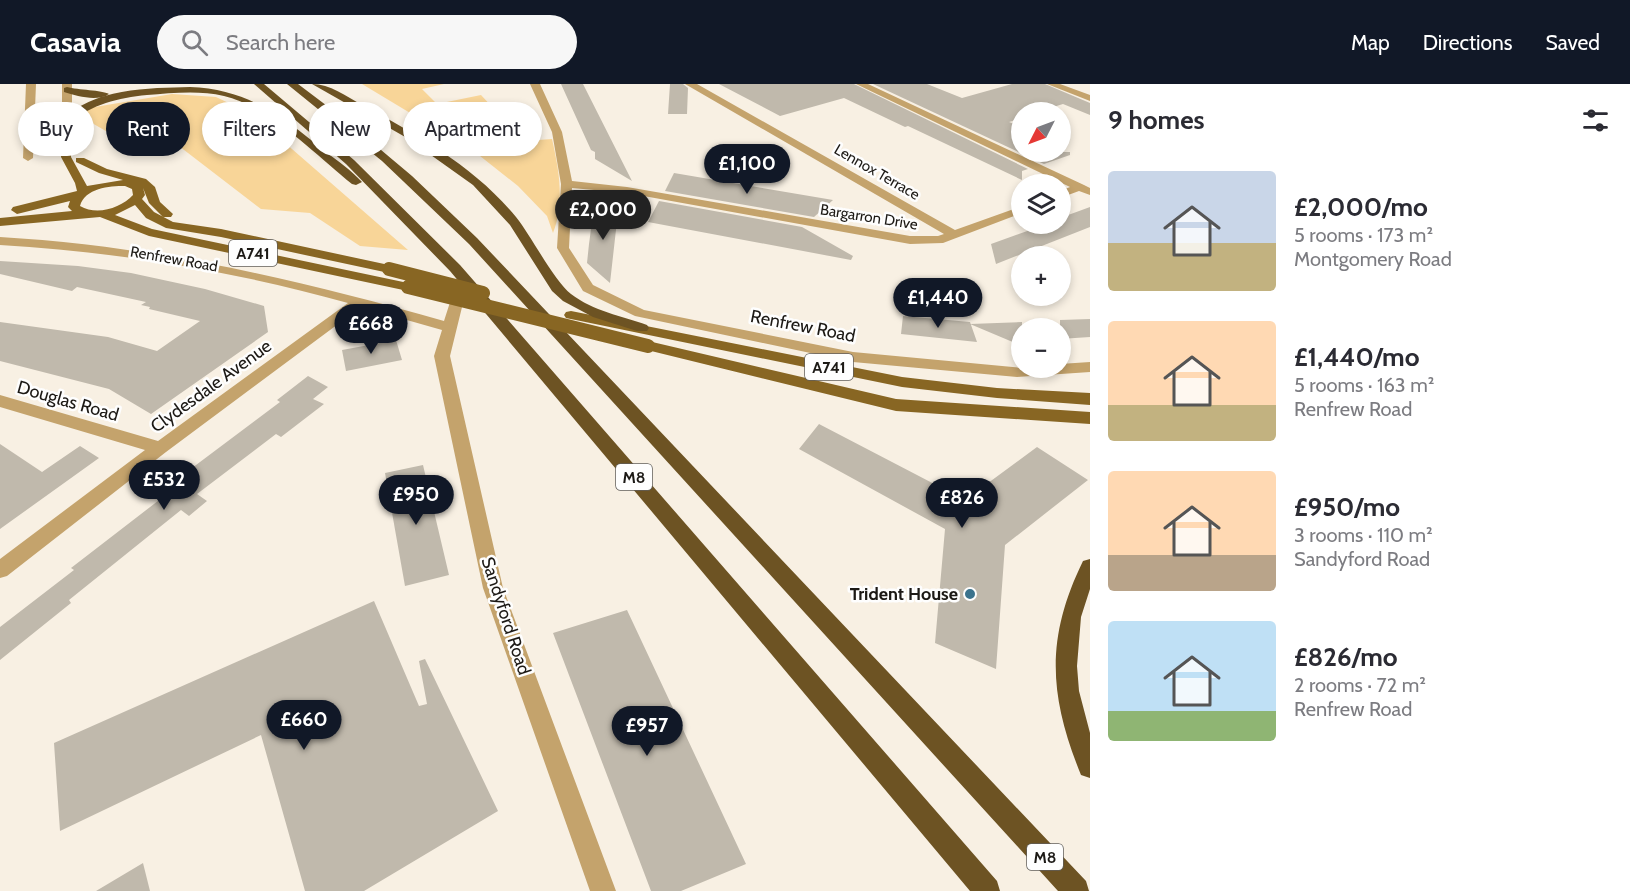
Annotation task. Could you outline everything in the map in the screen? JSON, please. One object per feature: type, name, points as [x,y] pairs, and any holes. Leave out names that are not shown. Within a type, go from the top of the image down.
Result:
[{"type":"highway","points":[[81,102],[140,84]]},
{"type":"highway","name":"M8","points":[[259,84],[350,162],[430,240],[530,354],[987,891]]},
{"type":"highway","name":"M8","points":[[292,84],[426,195],[473,241],[1076,891]]},
{"type":"highway","points":[[317,84],[441,156],[479,185],[496,200],[523,233],[559,291],[567,298],[578,306],[642,328]]},
{"type":"highway","points":[[67,87],[81,94],[104,94]]},
{"type":"highway","points":[[94,104],[139,93],[193,90],[237,96],[256,106],[298,136],[430,240]]},
{"type":"highway","points":[[1090,567],[1072,609],[1067,632],[1065,662],[1071,707],[1078,735],[1090,766]]},
{"type":"main road","points":[[0,211],[29,208],[81,194],[100,186],[119,183],[137,188],[139,191],[136,199],[122,208],[94,213],[74,207],[75,200],[81,194],[81,183],[66,156]]},
{"type":"main road","name":"A741","points":[[76,156],[92,172],[119,183]]},
{"type":"main road","name":"A741","points":[[80,160],[103,171],[142,181],[149,187],[154,203],[166,214],[221,233]]},
{"type":"main road","name":"A741","points":[[136,199],[150,215],[170,225],[221,233],[389,269],[571,315],[923,385],[1090,399]]},
{"type":"main road","name":"A741","points":[[0,222],[94,213],[150,232],[408,287],[896,405],[1090,418]]},
{"type":"street","points":[[28,158],[31,84]]},
{"type":"street","points":[[535,84],[557,132],[567,184]]},
{"type":"street","name":"Lennox Terrace","points":[[690,84],[954,234]]},
{"type":"street","points":[[861,84],[1011,148]]},
{"type":"street","points":[[884,84],[1011,148]]},
{"type":"street","points":[[1052,84],[1090,98]]},
{"type":"street","points":[[1037,162],[1085,189]]},
{"type":"street","points":[[1054,162],[1070,169]]},
{"type":"street","name":"Bargarron Drive","points":[[567,184],[627,190],[910,240],[939,240],[1011,213]]},
{"type":"street","name":"Renfrew Road","points":[[567,184],[563,248],[588,288],[640,313],[854,357],[1017,372],[1090,367]]},
{"type":"street","name":"Renfrew Road","points":[[0,241],[84,245],[177,258],[360,301],[448,327]]},
{"type":"street","points":[[269,278],[286,260]]},
{"type":"street","name":"Sandyford Road","points":[[457,299],[442,356],[493,588],[603,891]]},
{"type":"street","name":"Clydesdale Avenue","points":[[0,570],[160,448],[360,301]]},
{"type":"street","name":"Douglas Road","points":[[0,401],[160,448]]},
{"type":"shaded area","points":[[362,84],[444,84],[422,89],[435,102],[403,102],[403,109]]},
{"type":"shaded area","points":[[172,94],[216,97],[226,102],[202,102],[202,156],[297,156],[297,153],[408,250],[360,246],[310,213],[261,209],[190,155],[190,102],[125,102]]},
{"type":"shaded area","points":[[481,95],[488,102],[447,102]]},
{"type":"shaded area","points":[[106,105],[106,131],[94,124],[94,107]]},
{"type":"shaded area","points":[[552,139],[559,174],[560,198],[553,233],[547,216],[518,186],[480,156],[542,156],[542,140]]},
{"type":"building","points":[[561,84],[583,84],[632,181],[595,159],[595,152],[591,150]]},
{"type":"building","points":[[670,84],[683,84],[688,88],[687,114],[668,114]]},
{"type":"building","points":[[719,84],[854,84],[1028,169],[1022,171],[1022,174],[1011,175],[844,98],[780,116]]},
{"type":"building","points":[[873,84],[927,84],[962,98],[1012,84],[1045,84],[1090,103],[1090,115],[1071,107],[1071,102],[1011,102],[1011,121],[1009,122],[1011,123],[1011,149]]},
{"type":"building","points":[[674,173],[833,200],[814,217],[665,191]]},
{"type":"building","points":[[659,201],[802,227],[853,256],[851,260],[648,222]]},
{"type":"building","points":[[619,203],[610,283],[587,263],[589,244],[593,214]]},
{"type":"building","points":[[1090,207],[1090,227],[1042,246],[1011,246],[1011,258],[996,264],[991,244],[1019,234],[1071,234],[1071,214]]},
{"type":"building","points":[[0,261],[78,266],[131,273],[205,289],[264,306],[268,332],[151,414],[109,389],[0,361],[0,322],[108,337],[157,351],[200,321],[141,305],[146,302],[77,287],[72,291],[0,274]]},
{"type":"building","points":[[903,316],[970,322],[977,342],[901,334]]},
{"type":"building","points":[[1090,319],[1090,337],[1071,338],[1071,320]]},
{"type":"building","points":[[1011,322],[1011,341],[970,324]]},
{"type":"building","points":[[396,340],[402,360],[346,371],[342,350]]},
{"type":"building","points":[[308,376],[328,387],[313,399],[324,404],[281,437],[276,434],[197,494],[207,501],[189,516],[181,510],[69,600],[71,603],[0,660],[0,627],[74,570],[71,568],[189,477],[184,474],[280,402],[277,400]]},
{"type":"building","name":"Trident House","points":[[819,424],[965,500],[1037,447],[1088,480],[1005,545],[996,669],[935,643],[945,529],[799,449]]},
{"type":"building","points":[[0,444],[42,472],[80,446],[99,458],[0,529]]},
{"type":"building","points":[[423,465],[449,575],[405,586],[385,473]]},
{"type":"building","points":[[374,601],[419,706],[427,704],[419,661],[425,659],[498,811],[364,891],[305,891],[261,735],[60,831],[54,743]]},
{"type":"building","points":[[627,610],[746,864],[681,891],[651,891],[553,633]]},
{"type":"building","points":[[143,863],[150,891],[96,891]]},
{"type":"place","name":"Trident House","points":[[970,594]]}]
